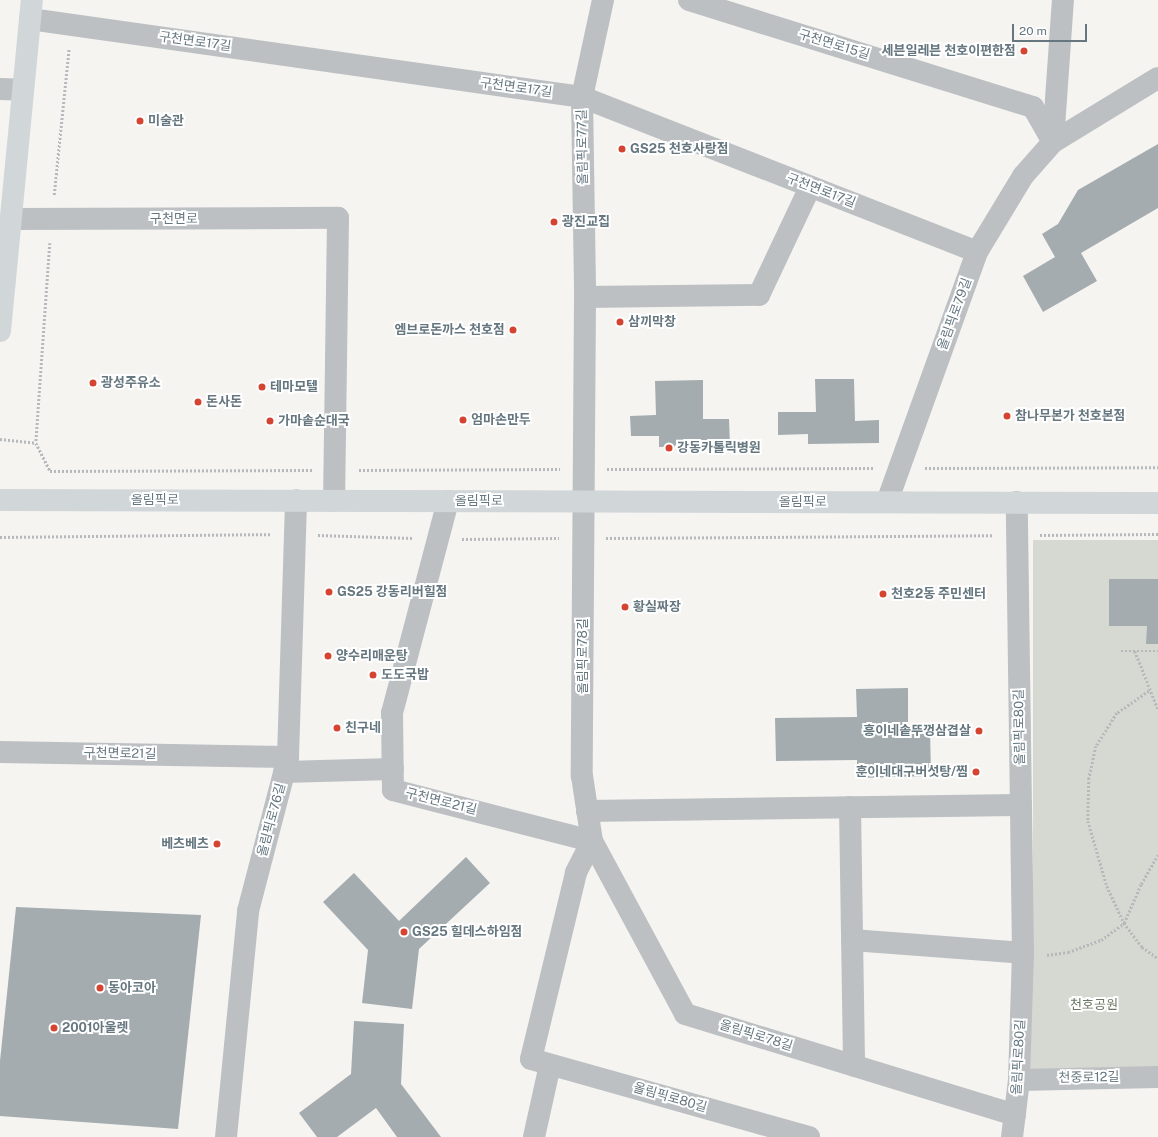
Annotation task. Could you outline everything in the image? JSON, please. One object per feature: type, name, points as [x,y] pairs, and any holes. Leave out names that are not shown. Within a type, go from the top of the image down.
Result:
[{"type":"main road","points":[[0,331],[31,10]]},
{"type":"main road","name":"올림픽로","points":[[0,500],[1158,503]]},
{"type":"street","name":"올림픽로77길","points":[[583,501],[585,297],[582,97],[603,0]]},
{"type":"street","name":"구천면로15길","points":[[689,0],[1034,107],[1053,142]]},
{"type":"street","points":[[1053,142],[1063,0]]},
{"type":"street","name":"구천면로17길","points":[[31,10],[582,97],[976,252]]},
{"type":"street","name":"올림픽로79길","points":[[887,502],[976,252],[1023,176],[1053,142],[1158,78]]},
{"type":"street","points":[[0,89],[23,90]]},
{"type":"street","points":[[585,297],[760,295],[810,187]]},
{"type":"street","name":"구천면로","points":[[10,219],[338,218],[334,500]]},
{"type":"street","name":"올림픽로76길","points":[[226,1137],[248,911],[286,765],[296,500]]},
{"type":"street","name":"올림픽로","points":[[393,769],[392,714],[448,501]]},
{"type":"street","name":"올림픽로78길","points":[[583,501],[582,776],[592,841],[685,1014],[1015,1115]]},
{"type":"street","name":"올림픽로80길","points":[[1012,1137],[1031,954],[1021,805],[1017,502]]},
{"type":"street","name":"구천면로21길","points":[[0,752],[393,769],[393,790],[592,841]]},
{"type":"street","points":[[587,811],[1021,805]]},
{"type":"street","points":[[850,807],[854,1066]]},
{"type":"street","points":[[534,1137],[541,1062],[576,873],[592,841]]},
{"type":"street","points":[[852,940],[1031,954]]},
{"type":"street","name":"올림픽로80길","points":[[541,1062],[809,1137]]},
{"type":"street","name":"천중로12길","points":[[1019,1080],[1158,1077]]},
{"type":"path","points":[[0,439],[36,443]]},
{"type":"path","points":[[1121,651],[1158,651]]},
{"type":"path","points":[[1135,651],[1149,691],[1158,709]]},
{"type":"path","points":[[1149,691],[1117,713],[1096,746],[1089,778],[1088,821],[1107,886],[1124,923],[1142,947],[1158,958]]},
{"type":"path","points":[[1031,954],[1068,952],[1101,940],[1124,923],[1141,884],[1158,855]]},
{"type":"green space","name":"천호공원","points":[[1033,540],[1158,540],[1158,1067],[1025,1073],[1033,951]]},
{"type":"building","points":[[1158,144],[1158,208],[1081,253],[1097,281],[1043,312],[1023,276],[1055,257],[1042,234],[1058,224],[1078,190]]},
{"type":"building","points":[[815,379],[854,379],[855,421],[879,420],[879,443],[808,444],[808,434],[778,435],[778,412],[816,412]]},
{"type":"building","points":[[703,380],[703,419],[729,419],[730,445],[659,447],[659,436],[631,436],[630,416],[656,415],[655,381]]},
{"type":"building","points":[[1109,579],[1158,579],[1158,644],[1146,644],[1147,626],[1109,626]]},
{"type":"building","points":[[908,688],[908,729],[930,728],[931,776],[857,778],[857,760],[776,761],[775,718],[857,717],[856,689]]},
{"type":"building","points":[[466,857],[490,883],[419,949],[412,1009],[362,1003],[368,950],[323,902],[354,873],[399,921]]},
{"type":"building","name":"동아코아","points":[[16,907],[201,915],[178,1129],[0,1116],[0,1061]]},
{"type":"building","points":[[354,1021],[404,1024],[401,1084],[441,1137],[397,1137],[376,1108],[337,1137],[317,1137],[299,1113],[351,1074]]},
{"type":"place","name":"세븐일레븐 천호이편한점","points":[[1024,51]]},
{"type":"place","name":"미술관","points":[[140,121]]},
{"type":"place","name":"GS25 천호사랑점","points":[[622,149]]},
{"type":"place","name":"광진교집","points":[[554,222]]},
{"type":"place","name":"삼끼막창","points":[[620,322]]},
{"type":"place","name":"엠브로돈까스 천호점","points":[[513,330]]},
{"type":"place","name":"광성주유소","points":[[93,383]]},
{"type":"place","name":"테마모텔","points":[[262,387]]},
{"type":"place","name":"돈사돈","points":[[198,402]]},
{"type":"place","name":"참나무본가 천호본점","points":[[1007,416]]},
{"type":"place","name":"엄마손만두","points":[[463,420]]},
{"type":"place","name":"가마솥순대국","points":[[270,421]]},
{"type":"place","name":"강동카톨릭병원","points":[[669,448]]},
{"type":"place","name":"GS25 강동리버힐점","points":[[329,592]]},
{"type":"place","name":"천호2동 주민센터","points":[[883,594]]},
{"type":"place","name":"황실짜장","points":[[625,607]]},
{"type":"place","name":"양수리매운탕","points":[[328,656]]},
{"type":"place","name":"도도국밥","points":[[373,675]]},
{"type":"place","name":"친구네","points":[[337,728]]},
{"type":"place","name":"흥이네솥뚜껑삼겹살","points":[[979,731]]},
{"type":"place","name":"훈이네대구버섯탕/찜","points":[[976,772]]},
{"type":"place","name":"베츠베츠","points":[[217,844]]},
{"type":"place","name":"GS25 힐데스하임점","points":[[404,932]]},
{"type":"place","name":"동아코아","points":[[100,988]]},
{"type":"place","name":"2001아울렛","points":[[54,1028]]}]
